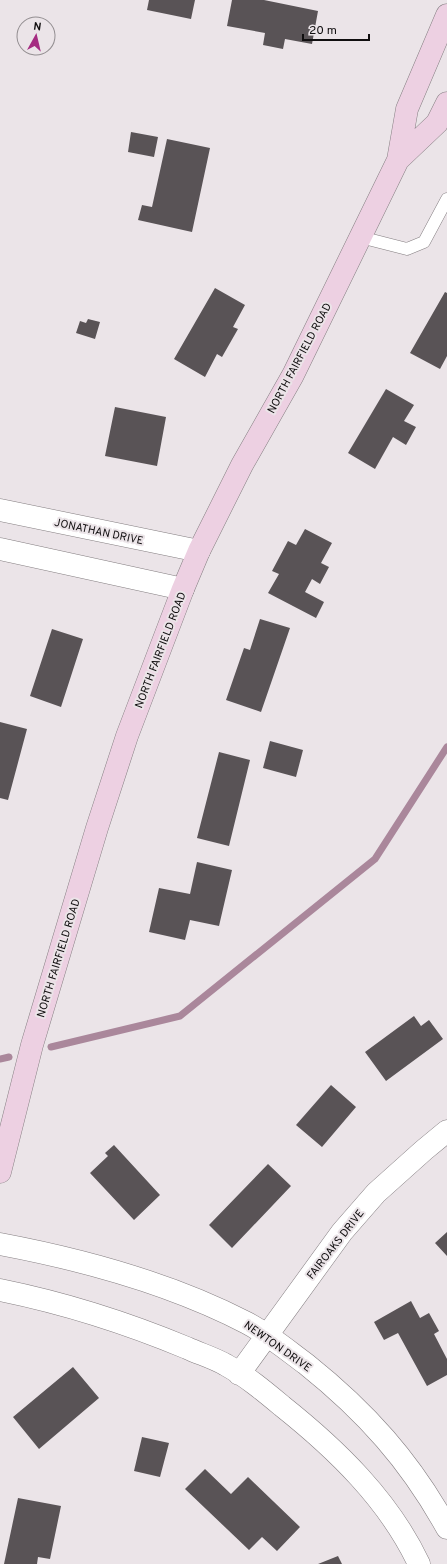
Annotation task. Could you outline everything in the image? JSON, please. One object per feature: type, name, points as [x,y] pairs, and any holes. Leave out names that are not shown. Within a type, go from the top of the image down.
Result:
[{"type":"main road","name":"NORTH FAIRFIELD ROAD","points":[[0,1172],[32,1045],[97,828],[127,736],[183,589],[199,551],[242,465],[293,375],[398,160],[407,109],[447,15]]},
{"type":"main road","name":"NORTH FAIRFIELD ROAD","points":[[398,160],[437,123],[447,103]]},
{"type":"street","name":"JONATHAN DRIVE","points":[[0,510],[199,551]]},
{"type":"street","points":[[0,549],[183,589]]},
{"type":"street","name":"FAIROAKS DRIVE","points":[[239,1374],[342,1232],[376,1193],[447,1131]]},
{"type":"street","name":"NEWTON DRIVE","points":[[0,1244],[45,1252],[121,1272],[209,1305],[248,1323],[330,1383],[363,1414],[407,1465],[432,1501],[447,1528]]},
{"type":"street","points":[[0,1290],[81,1310],[162,1338],[225,1365],[239,1374],[299,1419],[364,1482],[399,1528],[419,1564]]},
{"type":"lane","points":[[360,237],[407,249],[424,242],[447,199]]},
{"type":"building","points":[[149,0],[195,0],[191,19],[147,10]]},
{"type":"building","points":[[232,0],[264,0],[318,11],[312,44],[285,39],[283,49],[263,45],[265,33],[227,26]]},
{"type":"building","points":[[131,132],[158,137],[154,157],[128,152]]},
{"type":"building","points":[[167,139],[210,148],[192,232],[138,220],[142,205],[152,207]]},
{"type":"building","points":[[215,288],[245,305],[233,327],[238,329],[222,357],[217,354],[205,377],[174,359]]},
{"type":"building","points":[[445,292],[447,293],[447,356],[440,369],[410,353]]},
{"type":"building","points":[[88,319],[100,322],[95,339],[76,333],[80,321],[86,323]]},
{"type":"building","points":[[386,389],[414,405],[404,421],[416,427],[406,445],[393,437],[375,469],[348,453]]},
{"type":"building","points":[[115,407],[166,417],[157,466],[105,456]]},
{"type":"building","points":[[305,529],[332,543],[321,563],[329,567],[320,584],[312,579],[305,592],[324,602],[316,618],[268,593],[279,574],[272,571],[288,541],[296,545]]},
{"type":"building","points":[[260,619],[290,628],[261,712],[226,700],[244,648],[250,650]]},
{"type":"building","points":[[52,629],[83,639],[61,707],[30,696]]},
{"type":"building","points":[[0,722],[27,729],[8,800],[0,798]]},
{"type":"building","points":[[270,741],[303,750],[296,777],[263,768]]},
{"type":"building","points":[[219,752],[250,760],[229,846],[197,838]]},
{"type":"building","points":[[197,862],[232,870],[219,926],[190,920],[185,940],[149,932],[159,888],[190,894]]},
{"type":"building","points":[[414,1016],[421,1026],[429,1020],[443,1039],[386,1081],[365,1052]]},
{"type":"building","points":[[331,1085],[356,1107],[322,1147],[296,1125]]},
{"type":"building","points":[[114,1145],[160,1195],[134,1220],[90,1173],[108,1156],[105,1153]]},
{"type":"building","points":[[268,1164],[291,1186],[232,1248],[209,1225]]},
{"type":"building","points":[[447,1232],[447,1256],[435,1243]]},
{"type":"building","points":[[411,1301],[420,1318],[429,1313],[439,1331],[434,1334],[447,1359],[447,1375],[427,1386],[398,1333],[384,1340],[374,1322]]},
{"type":"building","points":[[73,1367],[99,1398],[39,1449],[13,1417]]},
{"type":"building","points":[[142,1437],[169,1443],[160,1477],[134,1471]]},
{"type":"building","points":[[205,1469],[231,1494],[248,1477],[300,1527],[277,1551],[262,1537],[249,1550],[185,1489]]},
{"type":"building","points":[[18,1498],[61,1506],[50,1559],[38,1557],[37,1564],[4,1564]]},
{"type":"building","points":[[338,1556],[342,1564],[318,1564]]},
{"type":"waterway","points":[[51,1047],[180,1016],[375,859],[447,747]]},
{"type":"waterway","points":[[0,1059],[9,1057]]}]
